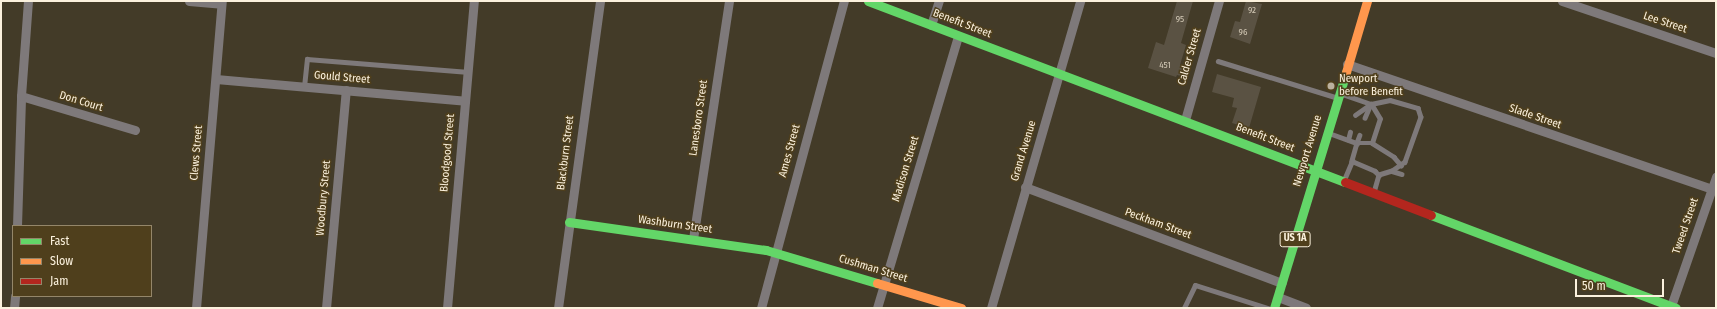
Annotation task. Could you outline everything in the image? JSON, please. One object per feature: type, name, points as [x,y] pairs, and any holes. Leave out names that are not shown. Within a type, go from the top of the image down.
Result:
[{"type":"street","points":[[17,225],[21,96],[28,1]]},
{"type":"street","points":[[189,1],[222,2]]},
{"type":"street","name":"Bloodgood Street","points":[[447,308],[474,1]]},
{"type":"street","name":"Blackburn Street","points":[[558,308],[600,1]]},
{"type":"street","name":"Lanesboro Street","points":[[694,239],[729,1]]},
{"type":"street","name":"Ames Street","points":[[761,308],[777,253],[800,158],[844,1]]},
{"type":"street","name":"Benefit Street","points":[[868,1],[1315,169],[1673,307]]},
{"type":"street","points":[[931,25],[939,1]]},
{"type":"street","name":"Grand Avenue","points":[[991,308],[1080,1]]},
{"type":"street","name":"Calder Street","points":[[1184,120],[1219,1]]},
{"type":"street","name":"Newport Avenue","points":[[1274,308],[1326,132],[1367,1]]},
{"type":"street","name":"Lee Street","points":[[1562,1],[1716,52]]},
{"type":"street","name":"Clews Street","points":[[196,308],[222,2]]},
{"type":"street","name":"Madison Street","points":[[877,308],[958,36]]},
{"type":"street","name":"Slade Street","points":[[1347,64],[1714,190]]},
{"type":"street","name":"Gould Street","points":[[216,79],[465,101]]},
{"type":"street","name":"Woodbury Street","points":[[326,308],[346,90]]},
{"type":"street","name":"Don Court","points":[[21,96],[135,130]]},
{"type":"street","name":"Tweed Street","points":[[1673,307],[1714,190],[1716,176]]},
{"type":"street","name":"Peckham Street","points":[[1025,187],[1282,283]]},
{"type":"street","name":"Washburn Street","points":[[569,222],[694,239],[777,253]]},
{"type":"street","name":"Cushman Street","points":[[777,253],[961,308]]},
{"type":"street","points":[[14,308],[15,297]]},
{"type":"street","points":[[1278,297],[1306,308]]},
{"type":"lane","points":[[304,87],[307,58],[468,72]]},
{"type":"lane","points":[[1218,61],[1371,104],[1380,119],[1372,143]]},
{"type":"lane","points":[[1355,115],[1371,104],[1390,100],[1418,108],[1421,117],[1409,156],[1401,165],[1392,171],[1379,175]]},
{"type":"lane","points":[[1365,118],[1371,104]]},
{"type":"lane","points":[[1326,132],[1357,143],[1372,143],[1394,157],[1401,165]]},
{"type":"lane","points":[[1348,140],[1350,132]]},
{"type":"lane","points":[[1344,181],[1360,135]]},
{"type":"lane","points":[[1352,161],[1375,170],[1379,175]]},
{"type":"lane","points":[[1392,171],[1402,174]]},
{"type":"lane","points":[[1374,192],[1379,175]]},
{"type":"lane","points":[[1184,308],[1195,285],[1268,308]]},
{"type":"building","points":[[1177,1],[1193,1],[1181,43],[1186,45],[1180,65],[1184,66],[1181,76],[1177,75],[1176,77],[1148,68],[1156,42],[1164,45]]},
{"type":"building","points":[[1246,1],[1262,4],[1250,44],[1230,37],[1235,21],[1240,22]]},
{"type":"building","points":[[1217,74],[1261,87],[1249,128],[1232,123],[1237,108],[1232,107],[1234,98],[1212,92]]},
{"type":"traffic: fast","points":[[868,1],[1345,182]]},
{"type":"traffic: fast","points":[[1274,308],[1346,72]]},
{"type":"traffic: fast","points":[[1431,215],[1676,308]]},
{"type":"traffic: fast","points":[[569,222],[766,250],[877,283]]},
{"type":"traffic: slow","points":[[1346,72],[1367,1]]},
{"type":"traffic: slow","points":[[877,283],[961,308]]},
{"type":"traffic: jam","points":[[1345,182],[1431,215]]},
{"type":"place","name":"Newport before Benefit","points":[[1331,86]]}]
